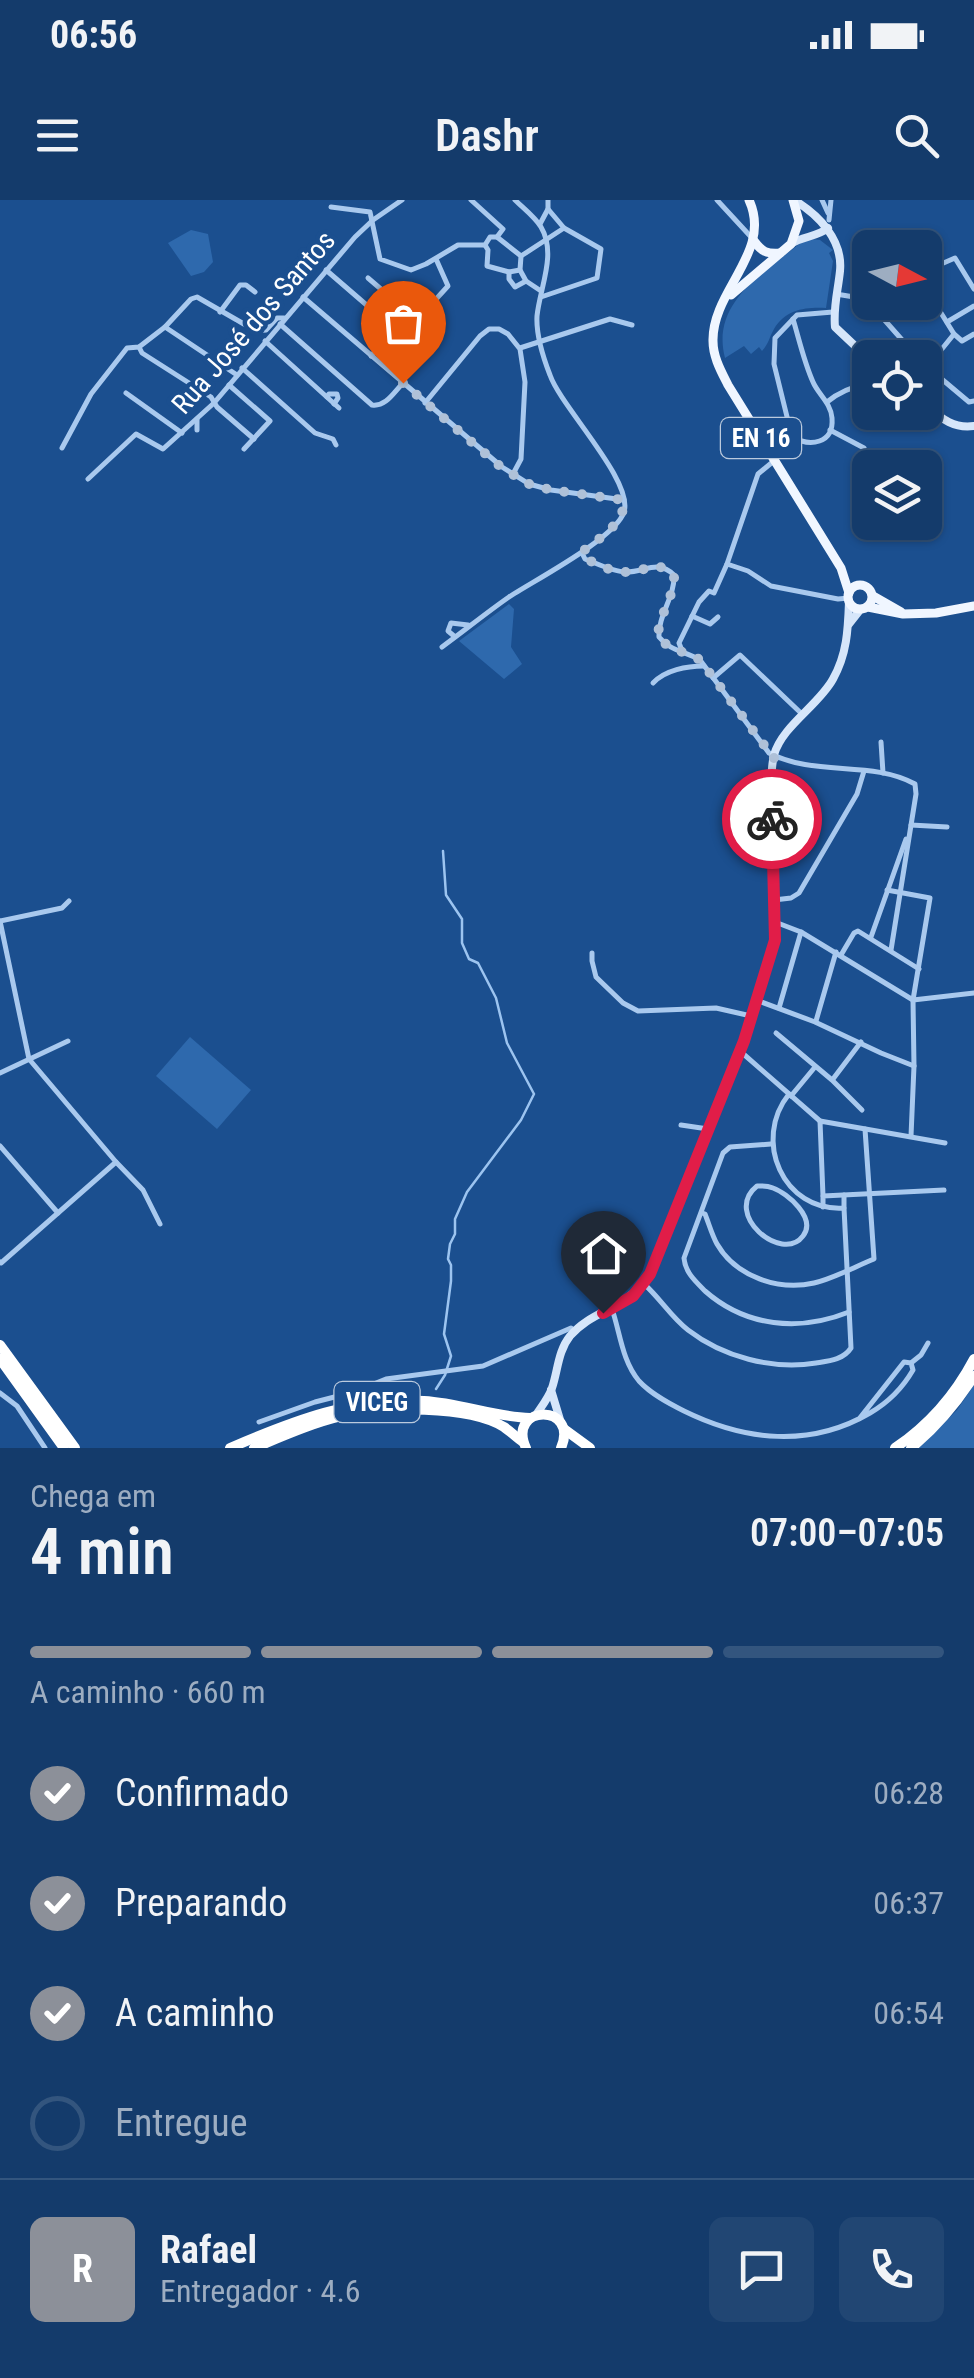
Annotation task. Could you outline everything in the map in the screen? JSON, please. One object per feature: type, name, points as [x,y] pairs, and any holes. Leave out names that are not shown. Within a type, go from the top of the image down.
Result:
[{"type":"highway","points":[[0,1345],[75,1448]]},
{"type":"highway","points":[[0,1359],[64,1448]]},
{"type":"highway","points":[[895,1448],[933,1418],[974,1359]]},
{"type":"highway","points":[[912,1448],[953,1407],[974,1376]]},
{"type":"highway","name":"VICEG","points":[[230,1448],[311,1415],[348,1406],[424,1401],[460,1405],[509,1418],[550,1415],[590,1448]]},
{"type":"highway","name":"VICEG","points":[[254,1448],[306,1426],[344,1416],[421,1409],[470,1416],[502,1426],[524,1445]]},
{"type":"highway","name":"VICEG","points":[[524,1445],[523,1429],[533,1417]]},
{"type":"highway","points":[[561,1448],[562,1426]]},
{"type":"main road","points":[[725,300],[791,244],[799,221],[795,201]]},
{"type":"main road","points":[[777,253],[792,233],[795,201]]},
{"type":"main road","name":"EN 16","points":[[749,205],[756,224],[754,241],[719,311],[713,332],[716,359],[840,568],[849,598]]},
{"type":"main road","points":[[754,241],[760,250],[777,253]]},
{"type":"main road","name":"EN 16","points":[[840,568],[868,587],[873,596],[903,614]]},
{"type":"main road","points":[[860,584],[853,586],[849,598],[853,608],[903,614],[974,606]]},
{"type":"main road","points":[[864,608],[873,596]]},
{"type":"street","name":"Rua José dos Santos","points":[[88,478],[136,434],[163,449],[197,420],[326,270],[373,220],[402,200]]},
{"type":"street","points":[[471,200],[502,229],[497,237]]},
{"type":"street","points":[[442,647],[510,596],[582,552],[619,522],[625,510],[621,487],[582,423],[559,397],[550,375],[536,320],[548,260],[547,240],[540,224],[514,200]]},
{"type":"street","points":[[540,224],[548,210],[548,200]]},
{"type":"street","points":[[717,200],[754,241]]},
{"type":"street","points":[[822,200],[841,266],[833,312],[835,327],[852,343]]},
{"type":"street","points":[[791,244],[800,237],[821,234],[829,221],[831,200]]},
{"type":"street","points":[[795,201],[829,221]]},
{"type":"street","points":[[737,222],[748,220],[749,205]]},
{"type":"street","points":[[331,207],[370,212],[380,259],[411,270],[458,246],[486,244]]},
{"type":"street","points":[[541,294],[597,278],[601,249],[564,228],[548,210]]},
{"type":"street","points":[[520,256],[564,228]]},
{"type":"street","points":[[520,256],[497,237],[490,237],[486,244],[488,266],[509,272],[520,270]]},
{"type":"street","points":[[520,256],[520,270],[526,281],[541,294]]},
{"type":"street","points":[[942,264],[955,258],[974,289]]},
{"type":"street","points":[[396,343],[448,286],[436,259]]},
{"type":"street","points":[[326,270],[392,327],[403,383]]},
{"type":"street","points":[[509,272],[515,287],[526,281]]},
{"type":"street","points":[[368,278],[417,320]]},
{"type":"street","points":[[220,312],[240,285],[255,292]]},
{"type":"street","points":[[836,294],[852,296]]},
{"type":"street","points":[[303,297],[512,474],[551,490],[624,500]]},
{"type":"street","points":[[62,448],[98,384],[128,348],[139,346],[165,327],[196,298],[256,331],[266,330],[277,318],[282,321],[372,405],[383,404],[403,383]]},
{"type":"street","points":[[947,322],[974,306]]},
{"type":"street","points":[[792,438],[774,364],[775,338],[798,315],[833,312]]},
{"type":"street","points":[[942,314],[962,341],[974,334]]},
{"type":"street","points":[[520,348],[610,318],[632,325]]},
{"type":"street","points":[[792,438],[812,444],[822,440],[830,430],[832,418],[814,384],[793,319]]},
{"type":"street","points":[[886,320],[903,340]]},
{"type":"street","points":[[165,327],[237,374]]},
{"type":"street","points":[[425,403],[488,329],[508,334],[520,348],[525,382],[521,459],[512,474]]},
{"type":"street","points":[[371,356],[393,331]]},
{"type":"street","points":[[942,349],[954,334]]},
{"type":"street","points":[[265,341],[336,406]]},
{"type":"street","points":[[139,346],[142,353],[210,398],[254,439]]},
{"type":"street","points":[[242,368],[315,434],[333,439],[336,444]]},
{"type":"street","points":[[942,381],[973,402]]},
{"type":"street","points":[[229,384],[270,421],[244,449]]},
{"type":"street","points":[[826,402],[840,391],[852,390]]},
{"type":"street","points":[[126,393],[182,432]]},
{"type":"street","points":[[942,419],[948,424],[974,426]]},
{"type":"street","points":[[197,420],[197,430]]},
{"type":"street","points":[[830,430],[864,448]]},
{"type":"street","points":[[683,653],[679,643],[699,602],[709,591],[714,592],[758,474],[792,438]]},
{"type":"street","points":[[582,552],[586,559],[622,573],[655,565],[674,575],[674,588],[658,637],[704,666],[772,751],[812,767],[882,773],[914,784],[916,794],[891,950]]},
{"type":"street","points":[[533,1417],[552,1390],[562,1350],[576,1331],[633,1296],[656,1262],[740,1051],[775,940],[772,751],[832,682],[845,654],[849,598],[772,586],[727,564]]},
{"type":"street","points":[[850,624],[864,608]]},
{"type":"street","points":[[692,616],[710,624],[718,617]]},
{"type":"street","points":[[456,637],[448,631],[451,623],[471,625]]},
{"type":"street","points":[[713,678],[740,655],[803,714]]},
{"type":"street","points":[[652,682],[686,666],[704,666]]},
{"type":"street","points":[[880,742],[882,773]]},
{"type":"street","points":[[774,900],[792,898],[799,892],[856,794],[864,771]]},
{"type":"street","points":[[910,828],[947,827]]},
{"type":"street","points":[[871,938],[910,828]]},
{"type":"street","points":[[887,890],[930,898],[913,1000],[910,1136]]},
{"type":"street","points":[[69,901],[64,910],[0,921],[30,1059],[143,1190],[160,1224]]},
{"type":"street","points":[[775,922],[801,932],[913,1000],[974,992]]},
{"type":"street","points":[[816,1022],[838,954],[854,933],[858,931],[871,938],[919,969]]},
{"type":"street","points":[[779,1008],[801,932]]},
{"type":"street","points":[[592,953],[596,977],[623,1003],[638,1011],[716,1008],[751,1016]]},
{"type":"street","points":[[756,1000],[914,1066]]},
{"type":"street","points":[[776,1034],[862,1110]]},
{"type":"street","points":[[0,1073],[68,1041]]},
{"type":"street","points":[[832,1080],[862,1042]]},
{"type":"street","points":[[740,1051],[820,1121],[945,1142]]},
{"type":"street","points":[[815,1068],[790,1095],[774,1124],[771,1144],[778,1167],[805,1200],[844,1208]]},
{"type":"street","points":[[820,1121],[824,1206]]},
{"type":"street","points":[[681,1125],[708,1129]]},
{"type":"street","points":[[701,1212],[730,1260],[764,1281],[786,1286],[810,1284],[874,1259],[865,1128]]},
{"type":"street","points":[[771,1144],[726,1150],[684,1266],[723,1306],[760,1321],[813,1324],[849,1312]]},
{"type":"street","points":[[0,1146],[58,1213]]},
{"type":"street","points":[[0,1262],[116,1162]]},
{"type":"street","points":[[780,1192],[788,1183]]},
{"type":"street","points":[[757,1186],[769,1186],[799,1208],[806,1218],[803,1237],[781,1244],[763,1236],[752,1224],[746,1202],[757,1186]]},
{"type":"street","points":[[823,1196],[944,1190]]},
{"type":"street","points":[[644,1284],[689,1331],[716,1347],[759,1362],[810,1364],[847,1354],[851,1348],[844,1195]]},
{"type":"street","points":[[799,1208],[805,1200]]},
{"type":"street","points":[[612,1309],[627,1361],[641,1382],[660,1398],[694,1416],[761,1435],[784,1437],[828,1432],[860,1419],[897,1392],[913,1370],[911,1362]]},
{"type":"street","points":[[260,1422],[386,1378],[483,1366],[571,1328],[576,1331]]},
{"type":"street","points":[[860,1419],[904,1362],[921,1355],[928,1343]]},
{"type":"street","points":[[552,1390],[562,1426]]},
{"type":"street","points":[[0,1393],[16,1406],[46,1448]]},
{"type":"shaded area","points":[[191,230],[208,234],[213,262],[204,272],[191,276],[168,243]]},
{"type":"shaded area","points":[[804,240],[820,240],[833,250],[829,253],[833,261],[826,308],[790,313],[779,322],[762,351],[759,347],[751,354],[744,346],[725,358],[726,320],[734,304],[759,276]]},
{"type":"shaded area","points":[[509,604],[514,609],[511,647],[522,664],[504,679],[459,641]]},
{"type":"shaded area","points":[[190,1037],[251,1090],[217,1129],[156,1076]]},
{"type":"shaded area","points":[[974,1385],[974,1448],[919,1448],[957,1410]]},
{"type":"waterway","points":[[436,1389],[451,1356],[444,1334],[451,1281],[448,1259],[455,1219],[467,1192],[521,1120],[534,1094],[507,1043],[496,998],[478,963],[469,959],[462,943],[462,919],[446,895],[443,851]]},
{"type":"way so far","points":[[403,383],[502,468],[529,484],[624,500],[625,510],[619,522],[582,552],[586,559],[622,573],[655,565],[674,575],[674,588],[658,637],[674,650],[700,660],[774,755],[772,819]]},
{"type":"route","points":[[603,1313],[633,1296],[650,1274],[744,1041],[775,940],[772,819]]}]
